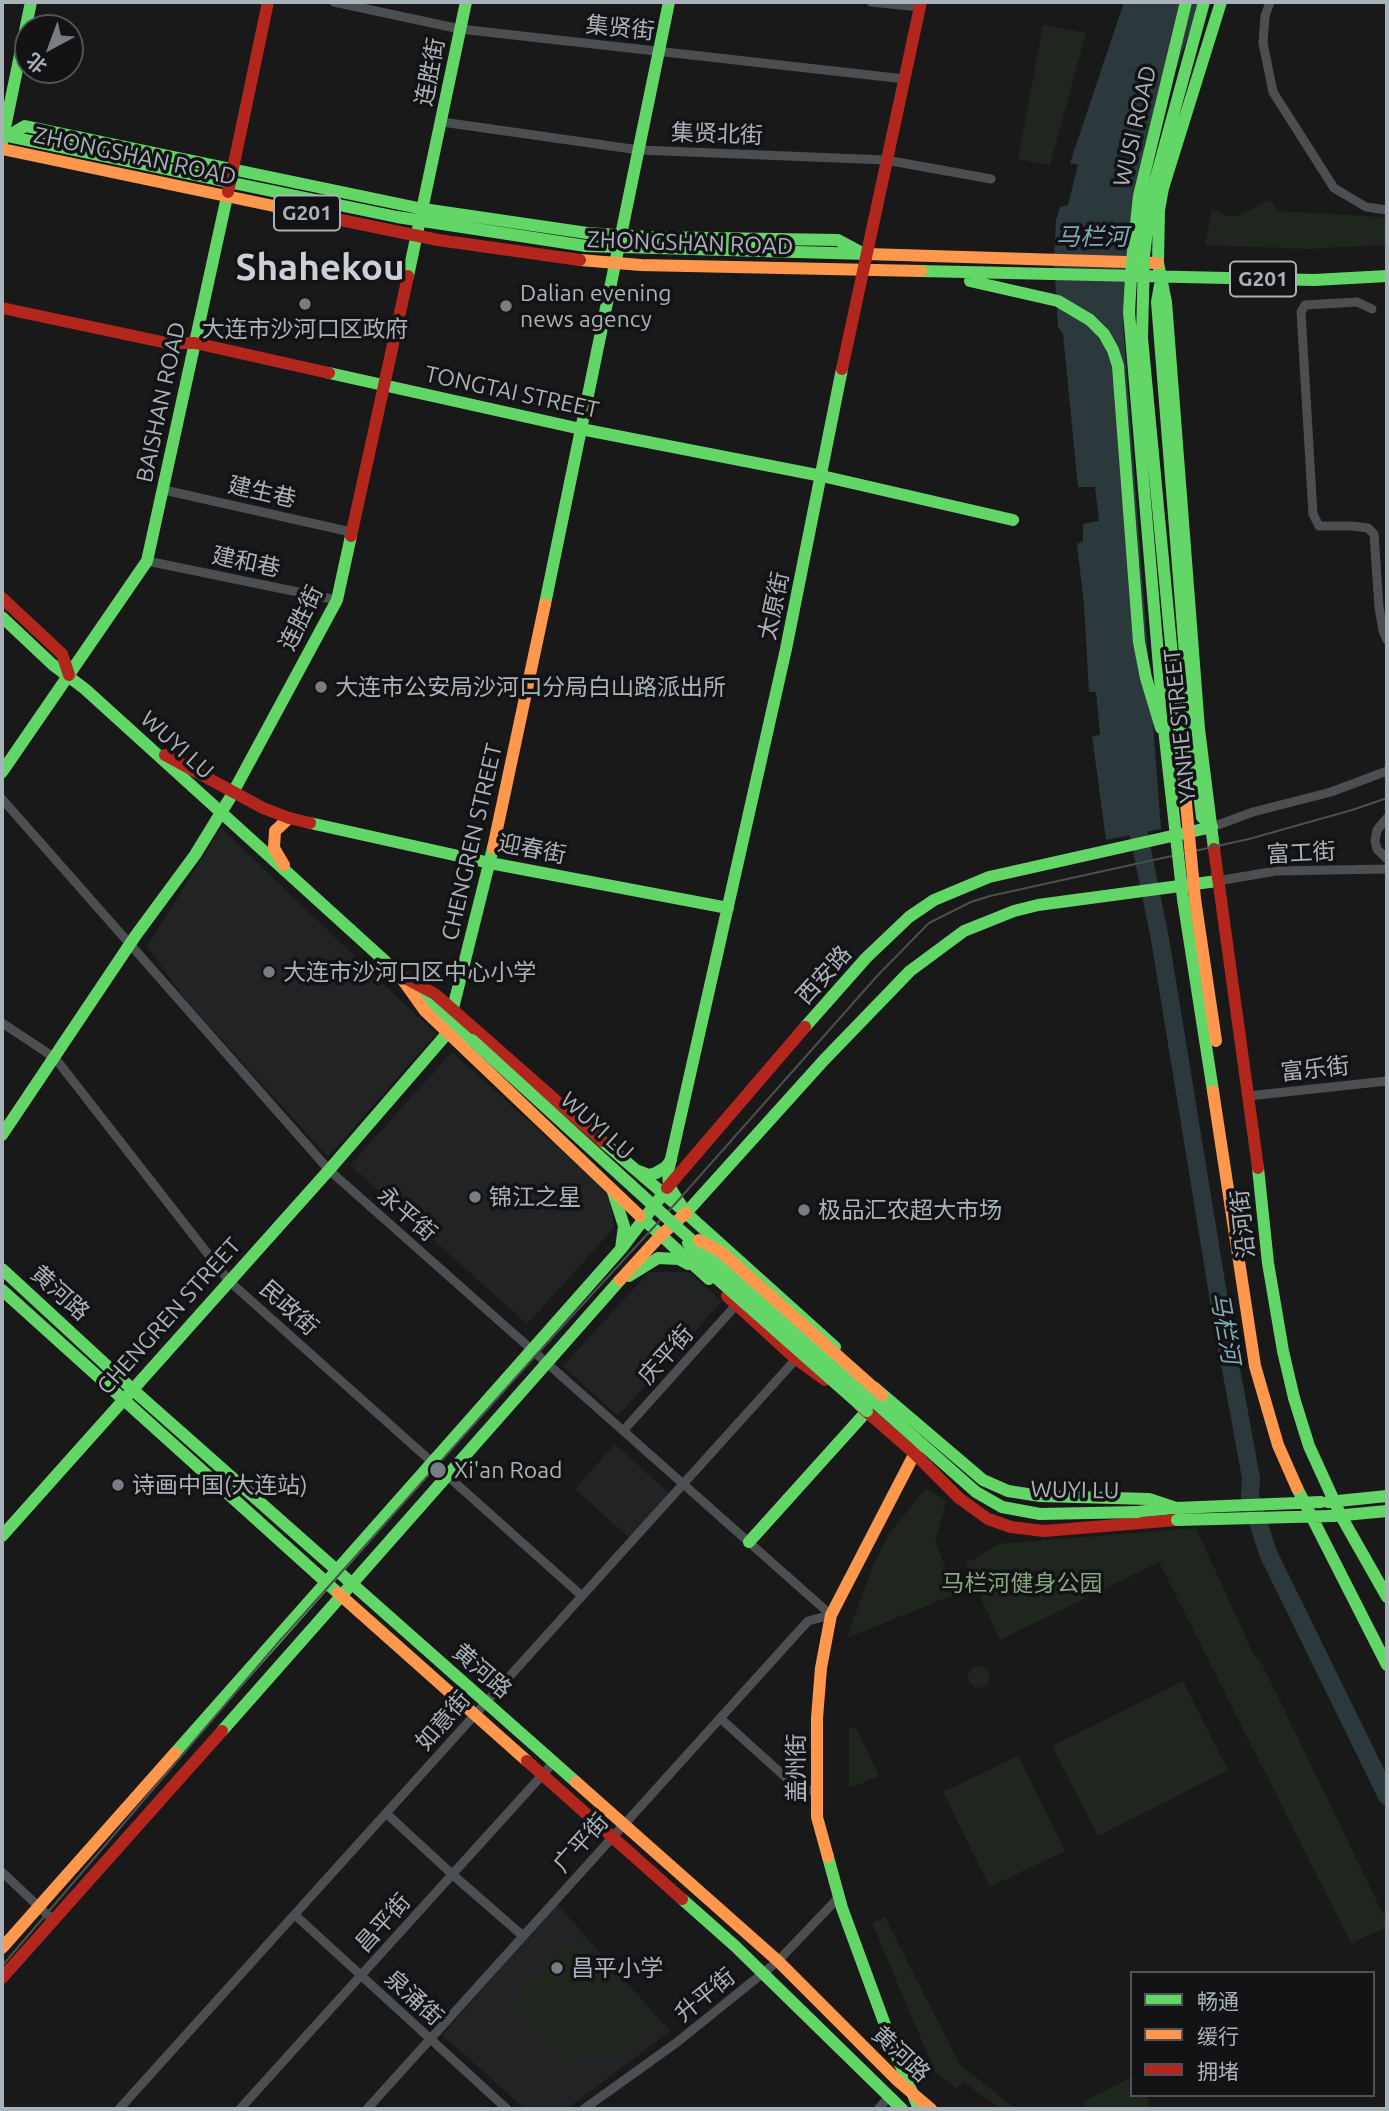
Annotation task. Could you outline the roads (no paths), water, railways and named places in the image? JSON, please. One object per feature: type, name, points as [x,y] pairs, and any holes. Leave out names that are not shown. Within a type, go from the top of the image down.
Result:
[{"type":"main road","points":[[4,137],[31,2]]},
{"type":"main road","name":"BAISHAN ROAD","points":[[2,772],[148,561],[268,2]]},
{"type":"main road","name":"连胜街","points":[[2,1135],[129,945],[195,855],[233,793],[337,600],[466,2]]},
{"type":"main road","name":"CHENGREN STREET","points":[[2,1536],[329,1170],[444,1037],[489,863],[517,740],[669,2]]},
{"type":"main road","points":[[1186,2],[1139,196],[1129,312],[1165,738],[1183,899],[1255,1366],[1278,1445],[1311,1518],[1387,1665]]},
{"type":"main road","points":[[1203,2],[1151,195],[1144,256],[1142,338],[1195,899],[1263,1365],[1286,1443],[1387,1647]]},
{"type":"main road","points":[[1174,105],[1213,2]]},
{"type":"main road","name":"YANHE STREET","points":[[1212,827],[1199,729],[1166,302],[1158,263],[1159,210],[1163,188],[1221,2]]},
{"type":"main road","name":"太原街","points":[[661,1235],[668,1172],[786,649],[865,255],[921,5]]},
{"type":"main road","name":"ZHONGSHAN ROAD","points":[[4,137],[231,176],[586,246],[620,241],[865,255],[1158,263]]},
{"type":"main road","name":"ZHONGSHAN ROAD","points":[[2,149],[417,236],[584,261],[1161,278],[1314,280],[1387,276]]},
{"type":"main road","points":[[923,272],[1058,301],[1090,320],[1104,334],[1113,350],[1118,366],[1139,642],[1155,711],[1165,738]]},
{"type":"main road","name":"TONGTAI STREET","points":[[2,308],[167,343],[195,343],[581,429],[822,476],[1013,520]]},
{"type":"main road","points":[[2,598],[62,653],[69,675]]},
{"type":"main road","name":"WUYI LU","points":[[2,617],[677,1228],[976,1492],[1002,1507],[1040,1514],[1139,1511],[1176,1514]]},
{"type":"main road","name":"迎春街","points":[[143,742],[233,793],[289,818],[489,863],[728,908]]},
{"type":"main road","points":[[289,818],[275,831],[274,848],[289,874]]},
{"type":"main road","name":"西安路","points":[[621,1248],[728,1115],[858,967],[909,917],[934,900],[989,877],[1212,827]]},
{"type":"main road","name":"沿河街","points":[[1212,827],[1217,881],[1255,1145],[1268,1263],[1283,1351],[1294,1398],[1310,1446],[1335,1502],[1336,1516],[1387,1597]]},
{"type":"main road","points":[[2,1978],[661,1235],[686,1213],[824,1060],[910,971],[964,931],[1014,911],[1077,899],[1217,881]]},
{"type":"main road","points":[[450,1020],[632,1168],[666,1190],[686,1213],[820,1332],[882,1395]]},
{"type":"main road","points":[[450,1020],[601,1178],[661,1235],[796,1359],[867,1411]]},
{"type":"main road","points":[[632,1168],[642,1173],[656,1173],[666,1167],[671,1159]]},
{"type":"main road","points":[[2,1948],[621,1248],[624,1226],[622,1216],[613,1193],[601,1178]]},
{"type":"main road","points":[[705,1191],[700,1211],[727,1249]]},
{"type":"main road","points":[[677,1228],[721,1252],[927,1434],[983,1480],[1008,1491],[1040,1496],[1155,1499],[1176,1514],[1336,1516],[1387,1511]]},
{"type":"main road","points":[[677,1228],[705,1268],[914,1453],[959,1498],[988,1519],[1011,1527],[1044,1531],[1176,1514],[1387,1496]]},
{"type":"main road","points":[[617,1284],[658,1258],[679,1259],[698,1269]]},
{"type":"main road","name":"黄河路","points":[[2,1269],[132,1389],[778,1961],[912,2094],[931,2109]]},
{"type":"main road","name":"黄河路","points":[[2,1290],[763,1973],[902,2109]]},
{"type":"main road","points":[[750,1542],[867,1411]]},
{"type":"main road","name":"盖州街","points":[[919,2109],[890,2039],[839,1898],[817,1817],[817,1718],[821,1668],[831,1615],[914,1453],[927,1434]]},
{"type":"street","name":"集贤街","points":[[334,2],[460,29],[905,79]]},
{"type":"street","points":[[871,2],[921,5]]},
{"type":"street","points":[[1270,2],[1265,16],[1262,43],[1273,92],[1334,188],[1366,207],[1387,210]]},
{"type":"street","name":"集贤北街","points":[[442,122],[639,150],[886,160],[991,179]]},
{"type":"street","points":[[1372,309],[1357,302],[1306,305],[1301,312],[1313,514],[1319,526],[1367,528],[1374,534],[1379,607],[1386,635]]},
{"type":"street","name":"建生巷","points":[[164,490],[351,532]]},
{"type":"street","name":"建和巷","points":[[148,561],[337,600]]},
{"type":"street","points":[[1212,827],[1253,812],[1331,792],[1387,771]]},
{"type":"street","name":"永平街","points":[[2,799],[329,1170],[831,1615]]},
{"type":"street","points":[[1387,818],[1377,830],[1375,841],[1377,849],[1387,859]]},
{"type":"street","name":"富工街","points":[[1217,881],[1276,871],[1387,869]]},
{"type":"street","name":"民政街","points":[[2,1023],[55,1058],[229,1281],[582,1595]]},
{"type":"street","name":"富乐街","points":[[1248,1096],[1387,1081]]},
{"type":"street","name":"庆平街","points":[[623,1431],[737,1304]]},
{"type":"street","name":"如意街","points":[[119,2109],[796,1359]]},
{"type":"street","name":"广平街","points":[[366,2109],[808,1621],[831,1615]]},
{"type":"street","points":[[720,1718],[802,1792],[817,1789]]},
{"type":"street","name":"昌平街","points":[[240,2109],[554,1762]]},
{"type":"street","points":[[387,1814],[523,1936]]},
{"type":"street","points":[[2,1872],[54,1920]]},
{"type":"street","name":"升平街","points":[[584,2109],[676,2043],[778,1961],[839,1898]]},
{"type":"street","name":"泉涌街","points":[[295,1915],[507,2109]]},
{"type":"street","points":[[878,2109],[889,2097]]},
{"type":"water","name":"马栏河","points":[[1124,2],[1200,2],[1165,101],[1123,324],[1161,829],[1106,840],[1092,736],[1100,735],[1096,692],[1089,692],[1077,544],[1083,541],[1083,524],[1099,521],[1095,487],[1078,487],[1063,334],[1058,327],[1054,260],[1056,220],[1060,207],[1068,205],[1078,165],[1070,163]]},
{"type":"waterway","name":"马栏河","points":[[1139,835],[1160,939],[1223,1325],[1251,1478],[1250,1497],[1268,1553],[1387,1796]]},
{"type":"tram line","points":[[2,1966],[277,1644],[878,975],[929,923],[971,902],[990,896],[1249,839],[1387,798]]},
{"type":"place","name":"大连市沙河口区政府","points":[[305,304]]},
{"type":"place","name":"Dalian evening news agency","points":[[506,306]]},
{"type":"place","name":"大连市公安局沙河口分局白山路派出所","points":[[321,687]]},
{"type":"place","name":"大连市沙河口区中心小学","points":[[269,972]]},
{"type":"place","name":"锦江之星","points":[[475,1197]]},
{"type":"place","name":"极品汇农超大市场","points":[[804,1210]]},
{"type":"place","name":"Xi'an Road","points":[[438,1470]]},
{"type":"place","name":"诗画中国(大连站)","points":[[118,1485]]},
{"type":"place","name":"昌平小学","points":[[557,1968]]},
{"type":"district","name":"Shahekou","points":[[320,268]]},
{"type":"park label","name":"马栏河健身公园","points":[[1022,1583]]}]
